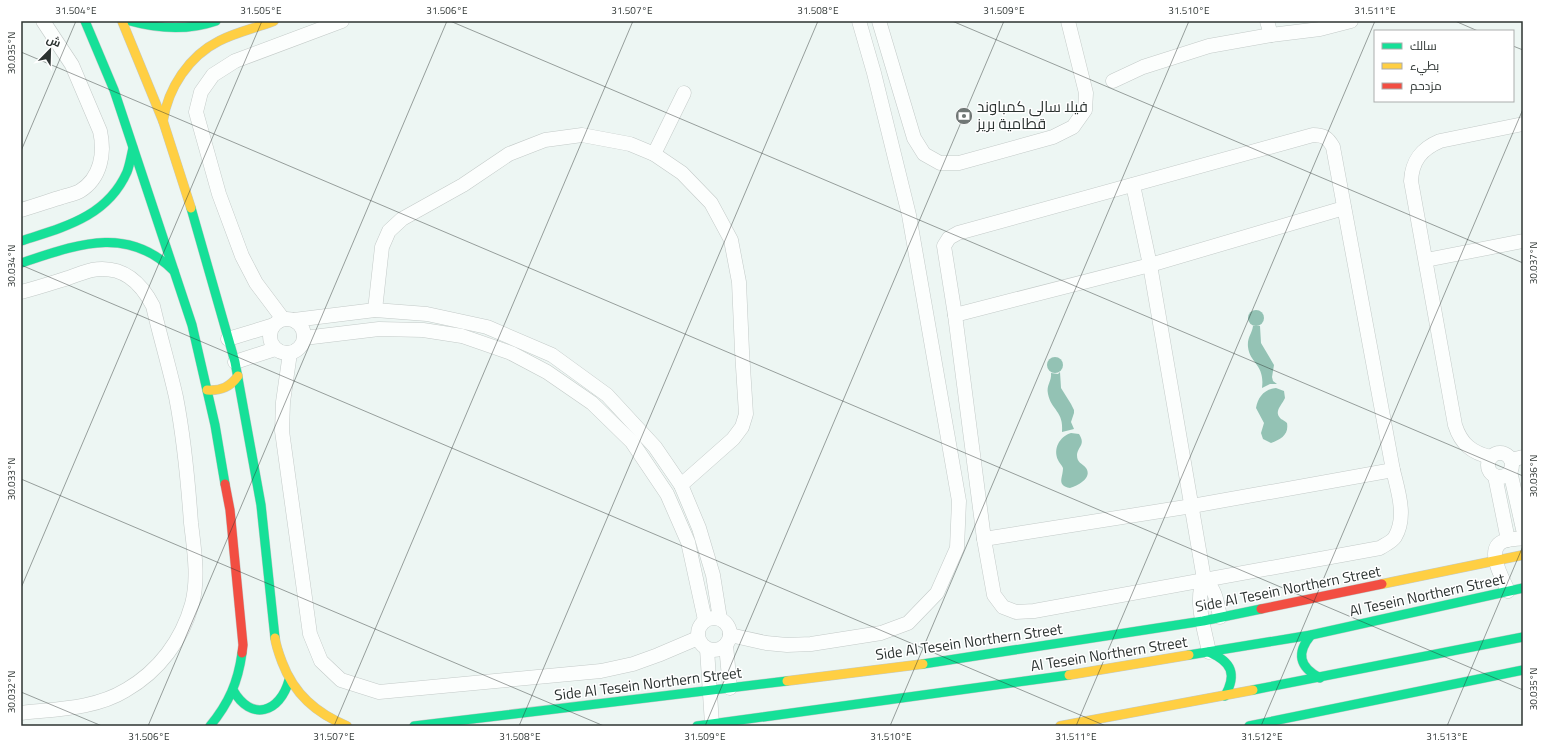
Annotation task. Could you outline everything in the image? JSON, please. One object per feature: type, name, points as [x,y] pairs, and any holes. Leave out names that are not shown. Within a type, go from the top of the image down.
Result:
[{"type":"street","points":[[21,210],[79,192],[88,185],[95,176],[103,154],[103,142],[100,131],[72,65],[43,21]]},
{"type":"street","points":[[85,21],[114,90],[192,324],[207,390],[230,510],[243,645],[240,668],[233,690],[223,710],[210,726]]},
{"type":"street","points":[[122,21],[163,121],[193,215],[235,362],[261,505],[275,641],[280,661],[289,680],[308,704],[334,721],[347,726]]},
{"type":"street","points":[[130,21],[146,26],[200,32],[216,21]]},
{"type":"street","points":[[163,121],[168,100],[178,80],[191,63],[219,41],[274,21]]},
{"type":"street","points":[[283,321],[269,334],[270,340],[275,349],[280,352],[290,353],[299,348],[304,338],[302,328],[283,321],[256,283],[242,256],[219,194],[196,112],[201,92],[214,75],[235,61],[342,21]]},
{"type":"street","points":[[720,619],[715,618],[705,620],[698,628],[698,638],[707,649],[717,650],[728,640],[786,645],[811,644],[881,633],[908,623],[937,593],[957,548],[959,500],[910,215],[874,73],[859,21]]},
{"type":"street","points":[[879,21],[914,138],[924,154],[940,163],[959,164],[1053,137],[1073,127],[1085,110],[1086,92],[1068,21]]},
{"type":"street","points":[[1113,81],[1143,67],[1180,54],[1269,28],[1320,29],[1351,21]]},
{"type":"street","points":[[200,32],[207,49]]},
{"type":"street","points":[[654,154],[684,93]]},
{"type":"street","points":[[1491,457],[1481,455],[1464,444],[1458,435],[1455,425],[1411,181],[1412,170],[1415,160],[1430,145],[1440,141],[1523,124]]},
{"type":"street","points":[[375,310],[382,247],[389,231],[402,219],[463,185],[509,154],[545,140],[582,135],[630,144],[654,154],[682,173],[711,202],[731,240],[739,282],[746,414],[742,427],[733,438],[680,485]]},
{"type":"street","points":[[1313,135],[1321,135],[1328,139],[1333,147],[1400,503],[1400,521],[1394,538],[1380,548],[1034,611],[1016,612],[1003,607],[994,595],[984,539],[955,315],[944,246],[949,238],[958,234],[1132,185],[1313,135]]},
{"type":"street","points":[[21,241],[79,222],[100,209],[116,192],[128,171],[133,148]]},
{"type":"street","points":[[1132,185],[1150,266],[1204,580],[1213,588],[1216,594],[1220,617]]},
{"type":"street","points":[[955,315],[1150,266],[1344,208]]},
{"type":"street","points":[[21,263],[85,243],[109,241],[133,244],[155,255],[174,271]]},
{"type":"street","points":[[1426,260],[1523,241]]},
{"type":"street","points":[[21,292],[92,270],[107,269],[122,273],[135,281],[146,292],[153,306],[176,397],[186,468],[196,574],[192,602],[183,629],[169,654],[149,674],[126,691],[100,702],[72,708],[21,713]]},
{"type":"street","points":[[228,339],[283,321],[375,310],[427,314],[487,327],[552,355],[606,395],[655,447],[680,485],[699,528],[713,575],[720,619],[727,626],[730,688]]},
{"type":"street","points":[[211,312],[222,317]]},
{"type":"street","points":[[192,324],[199,315]]},
{"type":"street","points":[[304,338],[379,329],[424,330],[462,336],[510,353],[547,372],[592,402],[632,442],[667,494],[688,542],[705,620]]},
{"type":"street","points":[[235,362],[275,349]]},
{"type":"street","points":[[290,353],[283,402],[282,431],[310,634],[321,661],[342,680],[379,692],[601,670],[633,664],[698,638]]},
{"type":"street","points":[[207,390],[213,391],[225,388],[235,381],[238,376]]},
{"type":"street","points":[[1508,540],[1495,476],[1489,469],[1488,465],[1491,457],[1496,454],[1507,456],[1515,463],[1523,529]]},
{"type":"street","points":[[1495,476],[1504,477],[1515,463]]},
{"type":"street","points":[[984,539],[1192,506],[1393,470]]},
{"type":"street","points":[[1508,591],[1495,561],[1496,550],[1503,541],[1523,538]]},
{"type":"street","name":"Side Al Tesein Northern Street","points":[[414,726],[920,665],[1220,617],[1523,555]]},
{"type":"street","points":[[1204,580],[1201,585],[1199,597],[1208,652],[1220,656],[1228,664],[1232,675],[1231,686],[1225,696]]},
{"type":"street","name":"Al Tesein Northern Street","points":[[697,726],[1078,674],[1311,635],[1523,588]]},
{"type":"street","points":[[1311,635],[1303,646],[1302,659],[1305,668],[1320,678]]},
{"type":"street","points":[[1060,726],[1320,678],[1523,637]]},
{"type":"street","points":[[707,649],[712,724]]},
{"type":"street","points":[[1249,726],[1523,670]]},
{"type":"street","points":[[233,690],[236,698],[243,704],[260,710],[270,708],[278,704],[288,689],[289,680]]},
{"type":"shaded area","points":[[1256,310],[1263,315],[1264,318],[1259,325],[1256,326],[1249,321],[1248,318],[1253,311]]},
{"type":"shaded area","points":[[1253,326],[1260,326],[1261,343],[1274,365],[1272,377],[1273,381],[1277,384],[1270,384],[1262,388],[1261,374],[1249,353],[1248,347],[1248,341]]},
{"type":"shaded area","points":[[1055,357],[1062,362],[1063,365],[1058,372],[1055,373],[1048,368],[1047,365],[1052,358]]},
{"type":"shaded area","points":[[1060,372],[1061,388],[1074,410],[1071,422],[1074,429],[1062,432],[1061,419],[1048,394],[1051,373],[1058,374]]},
{"type":"shaded area","points":[[1276,388],[1284,391],[1285,398],[1279,408],[1278,414],[1281,419],[1287,423],[1287,431],[1284,436],[1271,443],[1263,439],[1261,433],[1264,423],[1256,408],[1258,400],[1262,394],[1268,390]]},
{"type":"shaded area","points":[[1071,433],[1079,434],[1081,438],[1082,443],[1077,458],[1088,472],[1083,481],[1070,488],[1063,485],[1061,481],[1063,468],[1058,460],[1056,452],[1060,440]]},
{"type":"traffic: fast","points":[[85,21],[114,90],[192,325],[215,425],[225,484]]},
{"type":"traffic: fast","points":[[130,21],[152,26],[173,28],[184,28],[216,21]]},
{"type":"traffic: fast","points":[[21,241],[68,225],[96,210],[108,200],[127,172],[133,148]]},
{"type":"traffic: fast","points":[[191,208],[235,362],[261,505],[275,638]]},
{"type":"traffic: fast","points":[[21,263],[81,245],[119,243],[138,247],[156,256],[174,271]]},
{"type":"traffic: fast","points":[[1189,655],[1311,635],[1523,588]]},
{"type":"traffic: fast","points":[[923,664],[1203,621],[1261,609]]},
{"type":"traffic: fast","points":[[1311,635],[1303,648],[1302,659],[1308,669],[1320,678]]},
{"type":"traffic: fast","points":[[1253,690],[1523,637]]},
{"type":"traffic: fast","points":[[1209,652],[1223,660],[1230,670],[1231,681],[1225,696]]},
{"type":"traffic: fast","points":[[210,726],[232,692],[242,653]]},
{"type":"traffic: fast","points":[[1249,726],[1523,670]]},
{"type":"traffic: fast","points":[[697,726],[1069,675]]},
{"type":"traffic: fast","points":[[233,690],[240,700],[248,707],[256,710],[264,709],[272,706],[279,700],[285,691],[289,680]]},
{"type":"traffic: fast","points":[[414,726],[787,681]]},
{"type":"traffic: slow","points":[[122,21],[163,121],[191,208]]},
{"type":"traffic: slow","points":[[163,121],[175,85],[189,64],[198,55],[219,41],[274,21]]},
{"type":"traffic: slow","points":[[207,390],[225,388],[238,376]]},
{"type":"traffic: slow","points":[[1382,584],[1523,555]]},
{"type":"traffic: slow","points":[[275,638],[282,662],[293,684],[300,693],[307,701],[325,715],[347,726]]},
{"type":"traffic: slow","points":[[1069,675],[1189,655]]},
{"type":"traffic: slow","points":[[787,681],[923,664]]},
{"type":"traffic: slow","points":[[1060,726],[1253,690]]},
{"type":"traffic: jam","points":[[225,484],[230,510],[243,645],[242,653]]},
{"type":"traffic: jam","points":[[1261,609],[1382,584]]},
{"type":"place","name":"فيلا سالى كمباوند قطامية بريز","points":[[964,116]]}]
